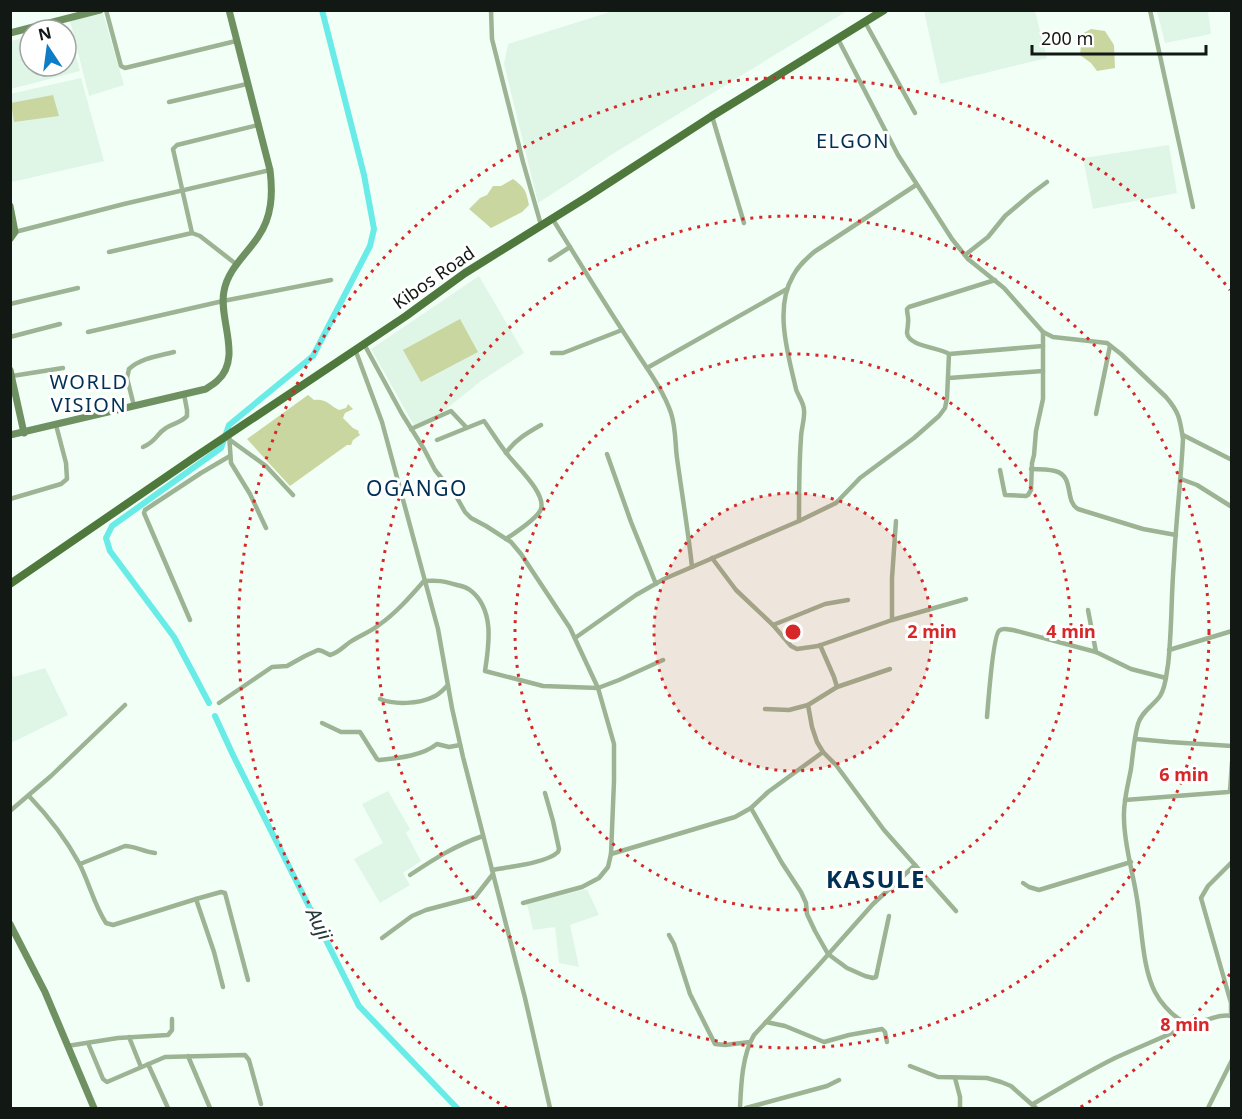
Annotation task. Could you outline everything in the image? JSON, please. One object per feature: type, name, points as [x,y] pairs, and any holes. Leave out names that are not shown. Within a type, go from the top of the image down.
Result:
[{"type":"main road","name":"Kibos Road","points":[[10,584],[406,316],[465,273],[712,116],[883,11]]},
{"type":"street","points":[[10,33],[80,13],[100,10]]},
{"type":"street","points":[[106,10],[121,66],[125,68],[236,41]]},
{"type":"street","points":[[10,435],[206,389],[219,380],[226,368],[230,352],[223,301],[224,291],[236,264],[266,224],[271,206],[270,170],[229,10]]},
{"type":"street","points":[[491,10],[492,39],[541,225]]},
{"type":"street","points":[[1150,10],[1193,207]]},
{"type":"street","points":[[865,22],[915,113]]},
{"type":"street","points":[[838,39],[897,155],[965,255],[1004,288],[1043,332],[1053,336],[1107,343],[1166,397],[1180,419],[1183,435],[1181,479],[1166,678],[1162,692],[1140,718],[1125,800],[1124,822],[1142,940],[1152,986],[1159,999],[1169,1010],[1186,1022],[1193,1023]]},
{"type":"street","points":[[168,102],[247,84]]},
{"type":"street","points":[[712,116],[744,223]]},
{"type":"street","points":[[192,233],[173,153],[174,147],[258,125]]},
{"type":"street","points":[[10,206],[13,236],[124,204],[270,170]]},
{"type":"street","points":[[965,255],[988,237],[1005,216],[1047,182]]},
{"type":"street","points":[[799,521],[800,448],[804,410],[798,394],[786,337],[783,310],[787,289],[800,265],[814,252],[916,185]]},
{"type":"street","points":[[552,218],[647,368],[671,413],[675,428],[676,455],[692,567]]},
{"type":"street","points":[[109,252],[192,233],[200,236],[236,264]]},
{"type":"street","points":[[550,260],[570,247]]},
{"type":"street","points":[[88,332],[223,301],[331,280]]},
{"type":"street","points":[[995,280],[909,307],[907,309],[909,319],[907,333],[911,340],[949,354],[1043,346]]},
{"type":"street","points":[[10,304],[78,288]]},
{"type":"street","points":[[647,368],[787,289]]},
{"type":"street","points":[[10,337],[60,324]]},
{"type":"street","points":[[552,353],[563,353],[622,330]]},
{"type":"street","points":[[1000,470],[1005,495],[1028,495],[1031,490],[1036,431],[1043,399],[1043,332]]},
{"type":"street","points":[[364,344],[435,470],[456,496],[465,512],[516,548],[575,638],[598,688],[614,744],[611,854],[608,867],[594,881],[572,890],[523,903]]},
{"type":"street","points":[[1096,414],[1110,346]]},
{"type":"street","points":[[355,349],[382,422],[438,629],[460,745],[525,998],[549,1108]]},
{"type":"street","points":[[134,406],[127,378],[129,369],[143,361],[174,352]]},
{"type":"street","points":[[575,638],[604,616],[656,584],[836,503],[860,478],[914,438],[939,416],[945,408],[949,354]]},
{"type":"street","points":[[24,433],[11,373],[63,368]]},
{"type":"street","points":[[949,378],[1043,371]]},
{"type":"street","points":[[143,447],[151,444],[166,428],[179,423],[187,416],[188,410],[184,394]]},
{"type":"street","points":[[411,429],[451,411],[466,427]]},
{"type":"street","points":[[437,440],[484,421],[533,486],[542,501],[539,513],[506,539]]},
{"type":"street","points":[[10,499],[61,484],[67,479],[66,464],[56,425]]},
{"type":"street","points":[[506,453],[528,432],[541,425]]},
{"type":"street","points":[[1183,435],[1232,460]]},
{"type":"street","points":[[230,436],[231,463],[250,494],[266,528]]},
{"type":"street","points":[[230,436],[266,466],[293,495]]},
{"type":"street","points":[[607,454],[656,584]]},
{"type":"street","points":[[190,620],[144,513],[145,510],[230,456]]},
{"type":"street","points":[[1031,469],[1055,471],[1062,474],[1070,489],[1073,507],[1143,530],[1176,535]]},
{"type":"street","points":[[1181,479],[1197,485],[1232,507]]},
{"type":"street","points":[[892,620],[896,520]]},
{"type":"street","points":[[712,558],[736,590],[793,648],[802,649],[820,645],[892,620],[966,599]]},
{"type":"street","points":[[219,704],[268,669],[287,666],[318,650],[333,655],[393,615],[424,581],[439,579],[469,589],[479,600],[489,626],[485,671],[543,686],[598,688],[663,660]]},
{"type":"street","points":[[772,625],[825,604],[849,600]]},
{"type":"street","points":[[1088,610],[1096,652]]},
{"type":"street","points":[[987,717],[994,646],[997,633],[1002,629],[1096,652],[1131,669],[1166,678]]},
{"type":"street","points":[[1169,650],[1232,631]]},
{"type":"street","points":[[820,645],[837,687]]},
{"type":"street","points":[[765,709],[789,710],[808,705],[837,687],[890,669]]},
{"type":"street","points":[[380,699],[386,702],[423,701],[435,697],[448,686]]},
{"type":"street","points":[[10,810],[29,796],[125,705]]},
{"type":"street","points":[[808,705],[812,727],[823,752],[836,765],[884,830],[956,911]]},
{"type":"street","points":[[322,723],[341,732],[360,732],[379,760],[414,754],[437,744],[449,747],[460,745]]},
{"type":"street","points":[[1136,739],[1232,746]]},
{"type":"street","points":[[611,854],[735,817],[751,808],[768,792],[823,752]]},
{"type":"street","points":[[1125,800],[1228,792],[1230,791],[1232,762]]},
{"type":"street","points":[[382,938],[412,916],[475,897],[492,872],[552,857],[558,852],[554,821],[545,793]]},
{"type":"street","points":[[29,796],[44,811],[80,864],[106,923],[113,925],[196,899],[225,893],[248,980]]},
{"type":"street","points":[[751,808],[782,864],[801,892],[814,931],[828,954],[847,968],[865,976],[876,977],[889,915]]},
{"type":"street","points":[[410,875],[451,849],[483,836]]},
{"type":"street","points":[[80,864],[125,846],[155,853]]},
{"type":"street","points":[[1023,883],[1039,890],[1131,862]]},
{"type":"street","points":[[910,1066],[938,1077],[987,1078],[1001,1082],[1011,1086],[1035,1106],[1088,1072],[1116,1058],[1171,1035],[1193,1023],[1231,1016],[1231,1003],[1201,898],[1208,886],[1232,862]]},
{"type":"street","points":[[740,1108],[741,1083],[750,1042],[754,1035],[873,904],[915,865]]},
{"type":"street","points":[[196,899],[223,987]]},
{"type":"street","points":[[10,924],[45,992],[94,1108]]},
{"type":"street","points":[[669,935],[690,994],[716,1044],[750,1042]]},
{"type":"street","points":[[67,1046],[168,1035],[172,1030],[172,1019]]},
{"type":"street","points":[[766,1022],[785,1026],[824,1042],[882,1029],[887,1042]]},
{"type":"street","points":[[129,1038],[141,1067]]},
{"type":"street","points":[[88,1043],[105,1081],[165,1057],[246,1056],[261,1104]]},
{"type":"street","points":[[189,1056],[210,1108]]},
{"type":"street","points":[[1208,1108],[1232,1060]]},
{"type":"street","points":[[148,1064],[168,1108]]},
{"type":"street","points":[[956,1078],[960,1108]]},
{"type":"street","points":[[746,1108],[827,1086],[839,1080]]},
{"type":"shaded area","points":[[613,11],[847,11],[611,155],[538,203],[504,64],[508,44]]},
{"type":"shaded area","points":[[924,11],[1035,11],[1047,58],[940,84]]},
{"type":"shaded area","points":[[1157,11],[1208,11],[1211,34],[1165,43]]},
{"type":"shaded area","points":[[103,13],[124,85],[89,96],[78,53],[78,19]]},
{"type":"shaded area","points":[[18,39],[18,78],[53,78],[11,89],[11,41]]},
{"type":"shaded area","points":[[81,78],[104,161],[12,182],[10,174],[10,94]]},
{"type":"shaded area","points":[[1169,145],[1177,193],[1093,209],[1083,158]]},
{"type":"shaded area","points":[[479,276],[524,353],[481,381],[445,410],[415,427],[371,349]]},
{"type":"shaded area","points":[[10,668],[14,677],[45,668],[68,715],[11,743]]},
{"type":"shaded area","points":[[388,791],[410,829],[406,833],[421,861],[403,873],[410,885],[380,903],[354,859],[383,843],[362,804]]},
{"type":"shaded area","points":[[587,889],[599,915],[570,925],[579,967],[559,963],[555,927],[533,930],[527,904]]},
{"type":"green space","points":[[1091,29],[1105,31],[1114,45],[1115,68],[1097,71],[1080,55],[1082,34]]},
{"type":"green space","points":[[53,95],[59,116],[14,122],[11,103]]},
{"type":"green space","points":[[513,179],[524,190],[529,205],[522,212],[491,228],[469,209],[480,198],[487,195],[493,186],[501,186]]},
{"type":"green space","points":[[460,319],[478,352],[421,382],[403,350]]},
{"type":"green space","points":[[308,395],[314,400],[324,401],[339,410],[346,408],[348,404],[353,409],[345,413],[343,418],[359,431],[360,435],[353,440],[351,445],[347,445],[290,486],[247,439]]},
{"type":"waterway","points":[[209,703],[174,637],[110,551],[106,538],[112,526],[221,448],[229,425],[313,356],[370,246],[374,229],[364,175],[322,10]]},
{"type":"waterway","name":"Auji","points":[[215,716],[359,1006],[457,1108]]},
{"type":"district","name":"ELGON","points":[[853,141]]},
{"type":"district","name":"WORLD VISION","points":[[89,394]]},
{"type":"district","name":"OGANGO","points":[[417,489]]},
{"type":"district","name":"KASULE","points":[[876,880]]}]
